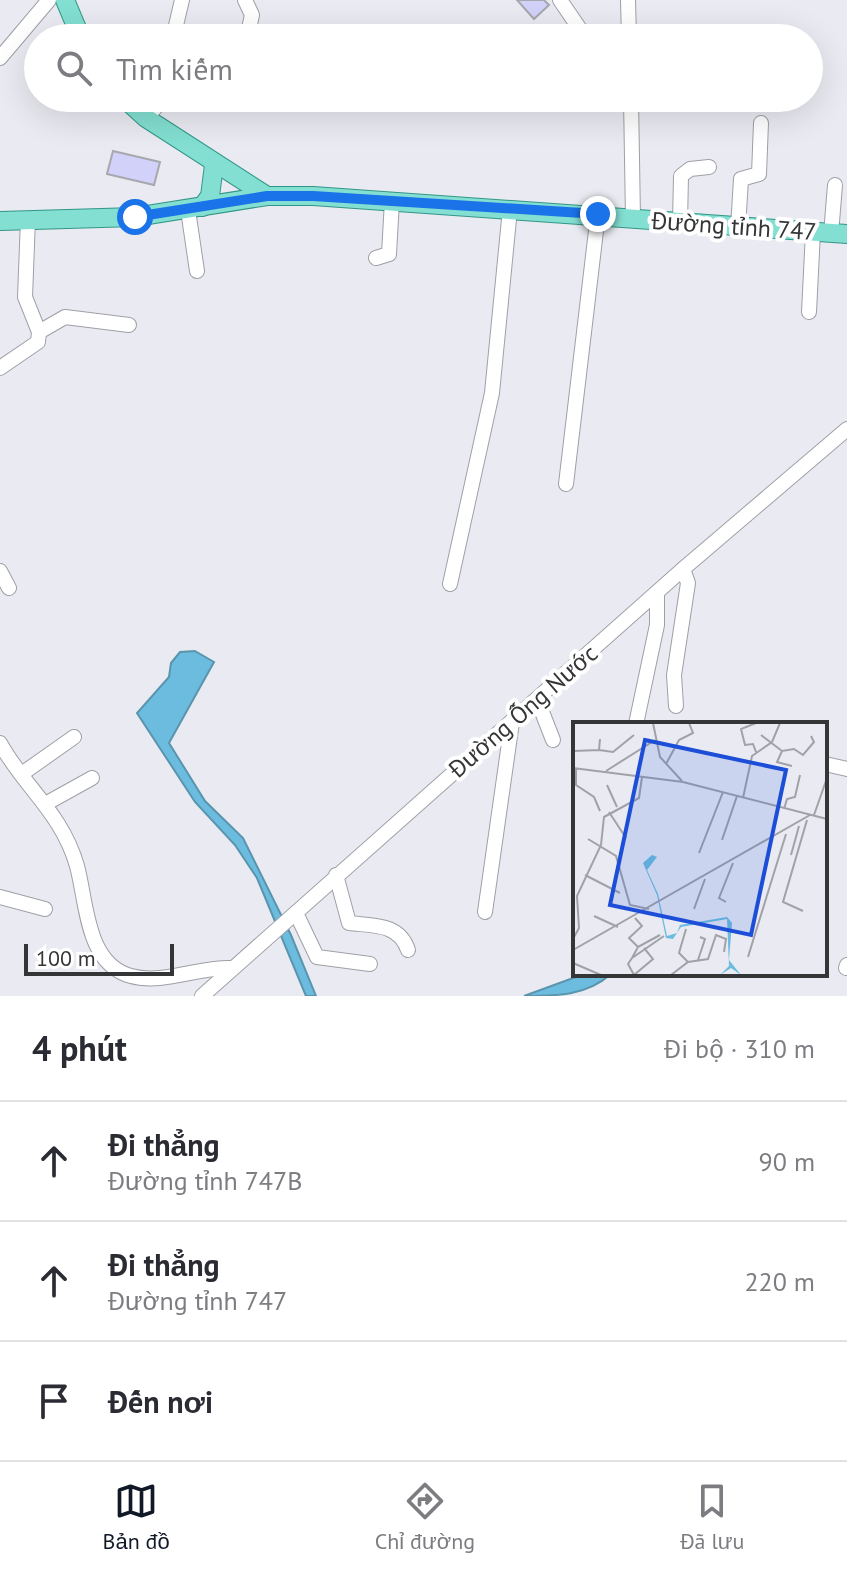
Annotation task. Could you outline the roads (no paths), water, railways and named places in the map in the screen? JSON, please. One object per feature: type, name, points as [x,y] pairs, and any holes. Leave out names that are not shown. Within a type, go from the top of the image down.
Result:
[{"type":"main road","points":[[65,0],[75,24]]},
{"type":"main road","name":"Đường tỉnh 747","points":[[139,112],[214,165],[267,196],[598,214],[738,228],[830,233]]},
{"type":"main road","points":[[195,209],[210,196],[214,165]]},
{"type":"main road","points":[[0,221],[135,217],[267,196]]},
{"type":"street","points":[[29,24],[49,0]]},
{"type":"street","points":[[176,24],[182,0]]},
{"type":"street","points":[[245,0],[252,15],[250,24]]},
{"type":"street","points":[[560,0],[576,24]]},
{"type":"street","points":[[628,0],[629,24]]},
{"type":"street","points":[[0,58],[24,30]]},
{"type":"street","points":[[146,118],[151,112]]},
{"type":"street","points":[[631,112],[633,219]]},
{"type":"street","points":[[738,228],[741,179],[759,174],[761,123]]},
{"type":"street","points":[[680,222],[681,176],[690,169],[709,167]]},
{"type":"street","points":[[809,312],[830,233],[835,185]]},
{"type":"street","points":[[376,258],[389,254],[392,201]]},
{"type":"street","points":[[195,209],[197,271]]},
{"type":"street","points":[[450,584],[492,393],[510,209]]},
{"type":"street","points":[[566,484],[598,214]]},
{"type":"street","points":[[0,368],[38,342],[39,332],[25,297],[28,219]]},
{"type":"street","points":[[39,332],[65,317],[129,325]]},
{"type":"street","name":"Đường Ống Nước","points":[[202,996],[683,569],[847,429]]},
{"type":"street","points":[[676,706],[674,675],[688,583],[683,569]]},
{"type":"street","points":[[0,571],[9,588]]},
{"type":"street","points":[[636,722],[657,625],[657,593]]},
{"type":"street","points":[[537,699],[553,740]]},
{"type":"street","points":[[485,912],[512,722]]},
{"type":"street","points":[[23,773],[74,737]]},
{"type":"street","points":[[0,743],[47,803],[77,866],[94,938],[112,968],[145,979],[202,968],[233,968]]},
{"type":"street","points":[[827,764],[847,769]]},
{"type":"street","points":[[47,803],[92,778]]},
{"type":"street","points":[[336,875],[349,923],[391,929],[404,939],[408,950]]},
{"type":"street","points":[[0,897],[45,909]]},
{"type":"street","points":[[291,917],[317,957],[370,964]]},
{"type":"water","points":[[195,651],[214,662],[169,743],[205,801],[243,838],[291,935],[316,996],[306,996],[257,878],[235,845],[195,802],[137,713],[169,677],[171,663],[180,652]]},
{"type":"water","points":[[579,976],[608,976],[581,991],[524,996]]}]
